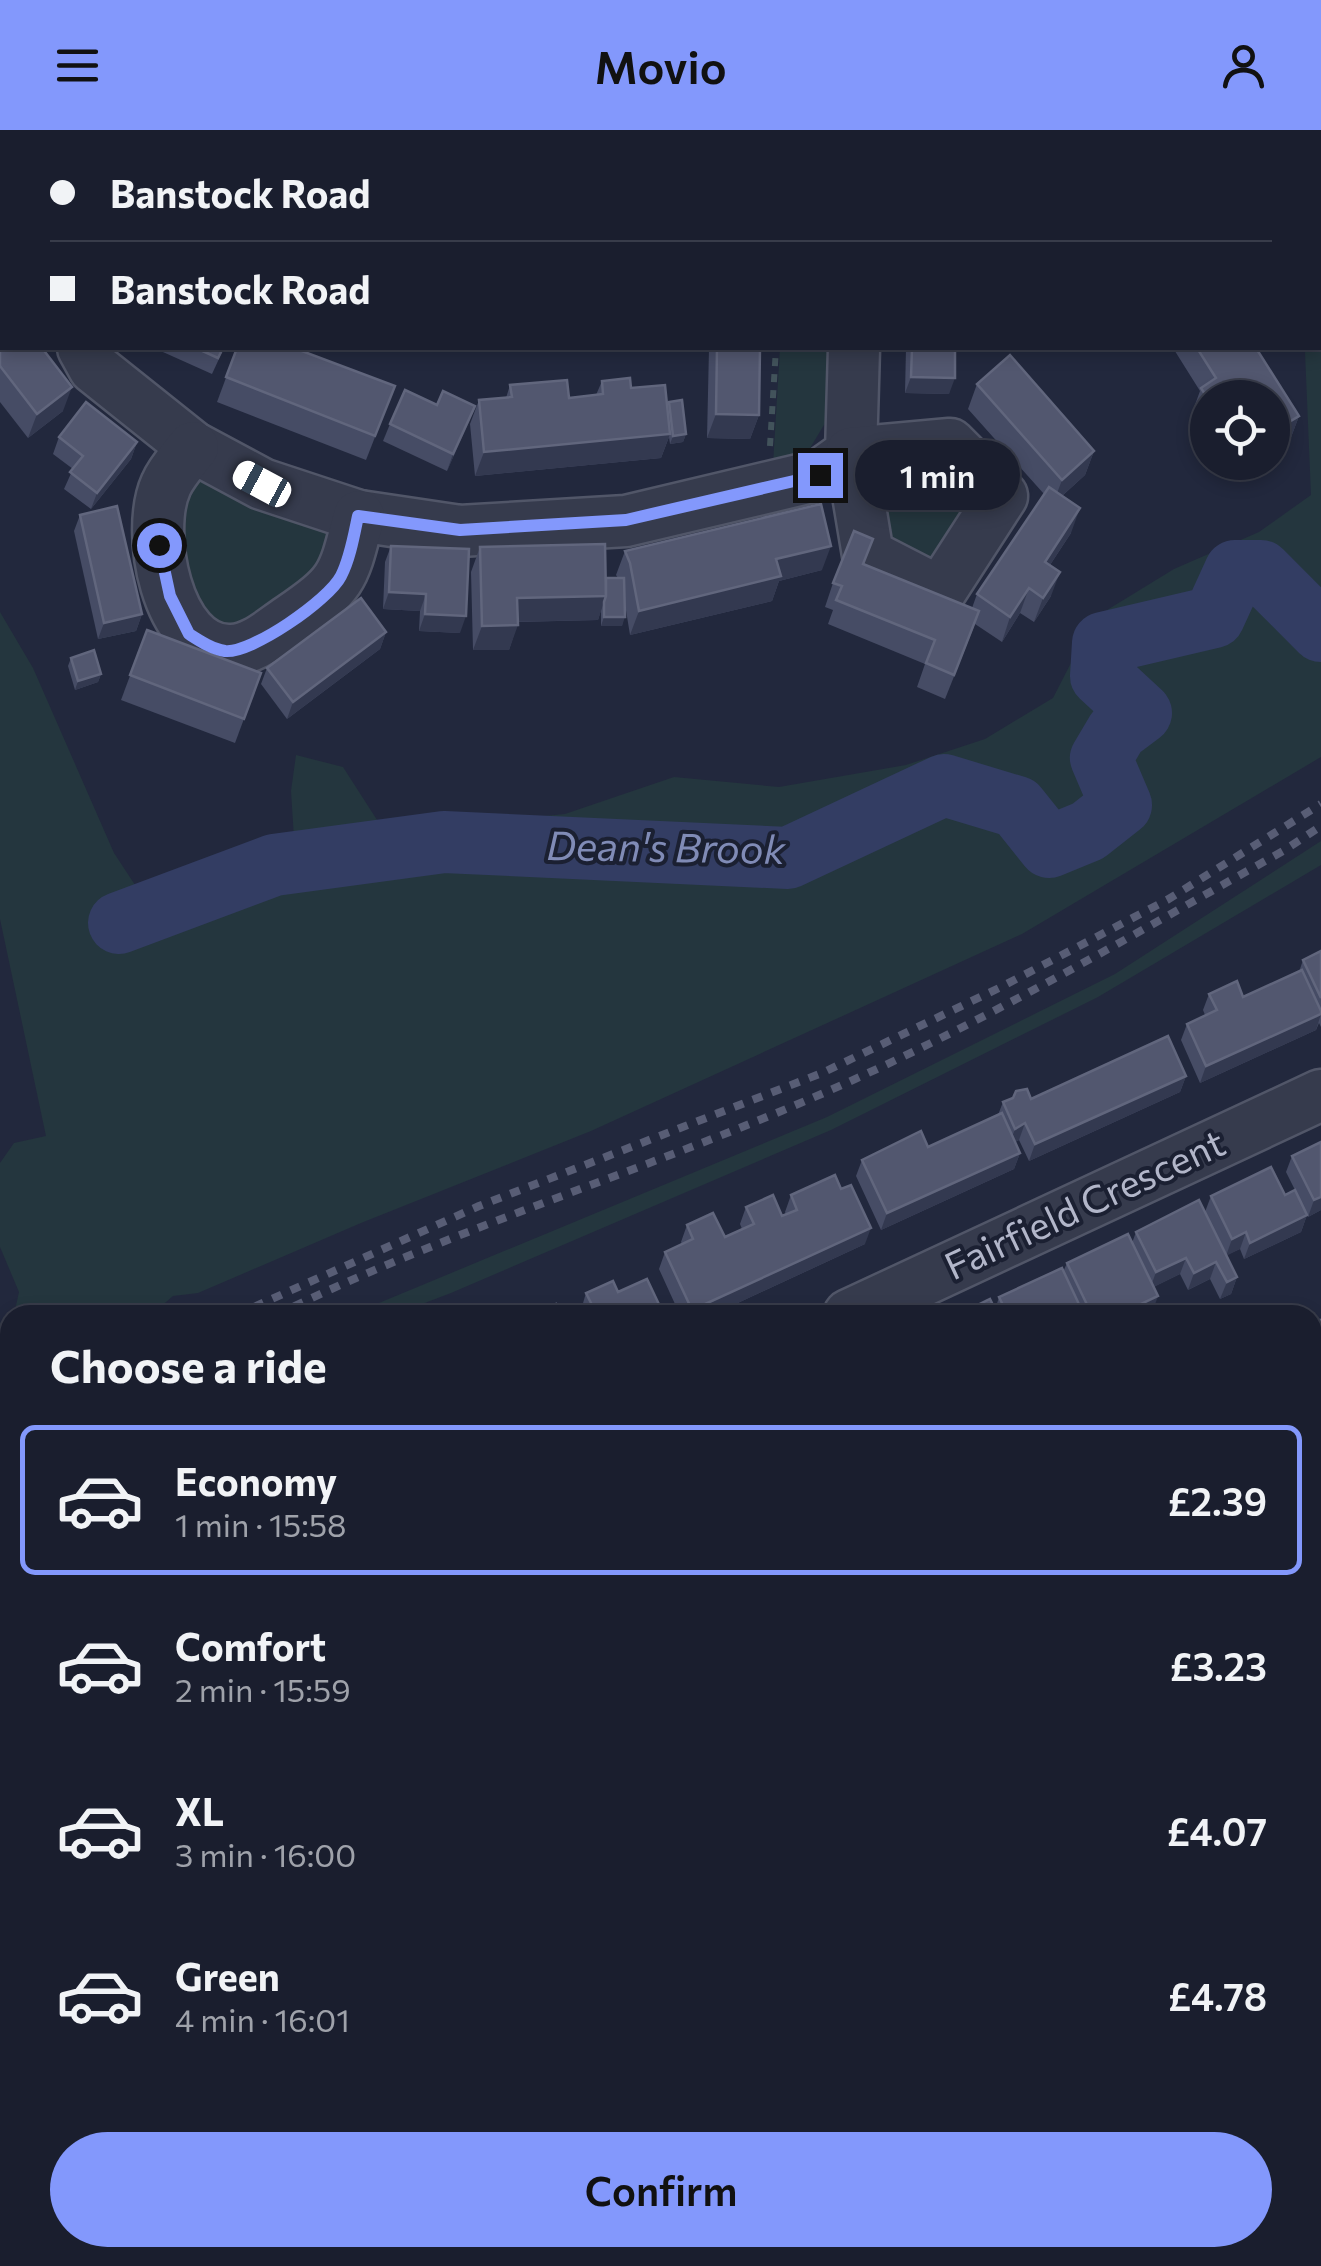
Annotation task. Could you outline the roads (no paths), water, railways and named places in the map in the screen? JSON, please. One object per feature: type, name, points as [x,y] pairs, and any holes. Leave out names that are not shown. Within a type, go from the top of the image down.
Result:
[{"type":"street","points":[[84,350],[94,368],[193,448],[262,484],[358,516],[460,530],[626,520],[820,475],[851,453],[854,350]]},
{"type":"street","points":[[193,448],[166,485],[159,545],[178,618],[189,634],[207,645],[225,651],[258,642],[332,590],[342,575],[358,516]]},
{"type":"street","name":"Fairfield Crescent","points":[[870,1305],[1321,1095]]},
{"type":"waterway","name":"Dean's Brook","points":[[119,923],[274,865],[444,842],[788,858],[944,785],[1017,807],[1049,847],[1088,831],[1121,805],[1101,758],[1117,731],[1141,713],[1101,676],[1103,643],[1214,617],[1235,571],[1261,571],[1321,631]]},
{"type":"railway","points":[[258,1305],[479,1206],[822,1073],[999,988],[1167,900],[1321,804]]},
{"type":"railway","points":[[298,1305],[481,1227],[758,1121],[885,1065],[1057,977],[1321,826]]}]
